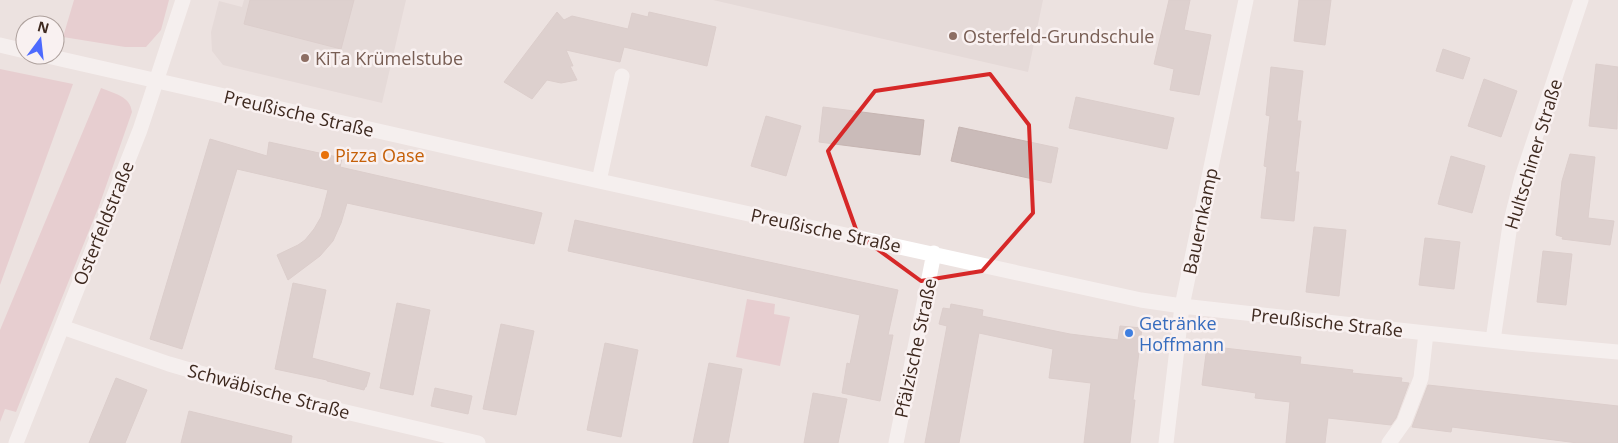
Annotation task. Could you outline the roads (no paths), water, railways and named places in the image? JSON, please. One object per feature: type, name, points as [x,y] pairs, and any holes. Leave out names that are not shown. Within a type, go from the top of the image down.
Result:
[{"type":"street","name":"Osterfeldstraße","points":[[16,443],[140,130],[183,0]]},
{"type":"street","name":"Bauernkamp","points":[[1166,443],[1182,306],[1246,0]]},
{"type":"street","name":"Hultschiner Straße","points":[[1493,340],[1510,225],[1522,177],[1581,0]]},
{"type":"street","points":[[0,45],[15,49]]},
{"type":"street","name":"Preußische Straße","points":[[65,60],[1141,300],[1426,333],[1618,352]]},
{"type":"street","points":[[599,180],[622,76]]},
{"type":"street","name":"Pfälzische Straße","points":[[896,443],[934,254]]},
{"type":"street","name":"Schwäbische Straße","points":[[62,327],[169,364],[282,397],[478,443]]},
{"type":"street","points":[[1389,443],[1404,422],[1421,378],[1426,333]]},
{"type":"place","name":"Osterfeld-Grundschule","points":[[953,36]]},
{"type":"place","name":"KiTa Krümelstube","points":[[305,58]]},
{"type":"place","name":"Pizza Oase","points":[[325,155]]},
{"type":"place","name":"Getränke Hoffmann","points":[[1129,333]]}]
